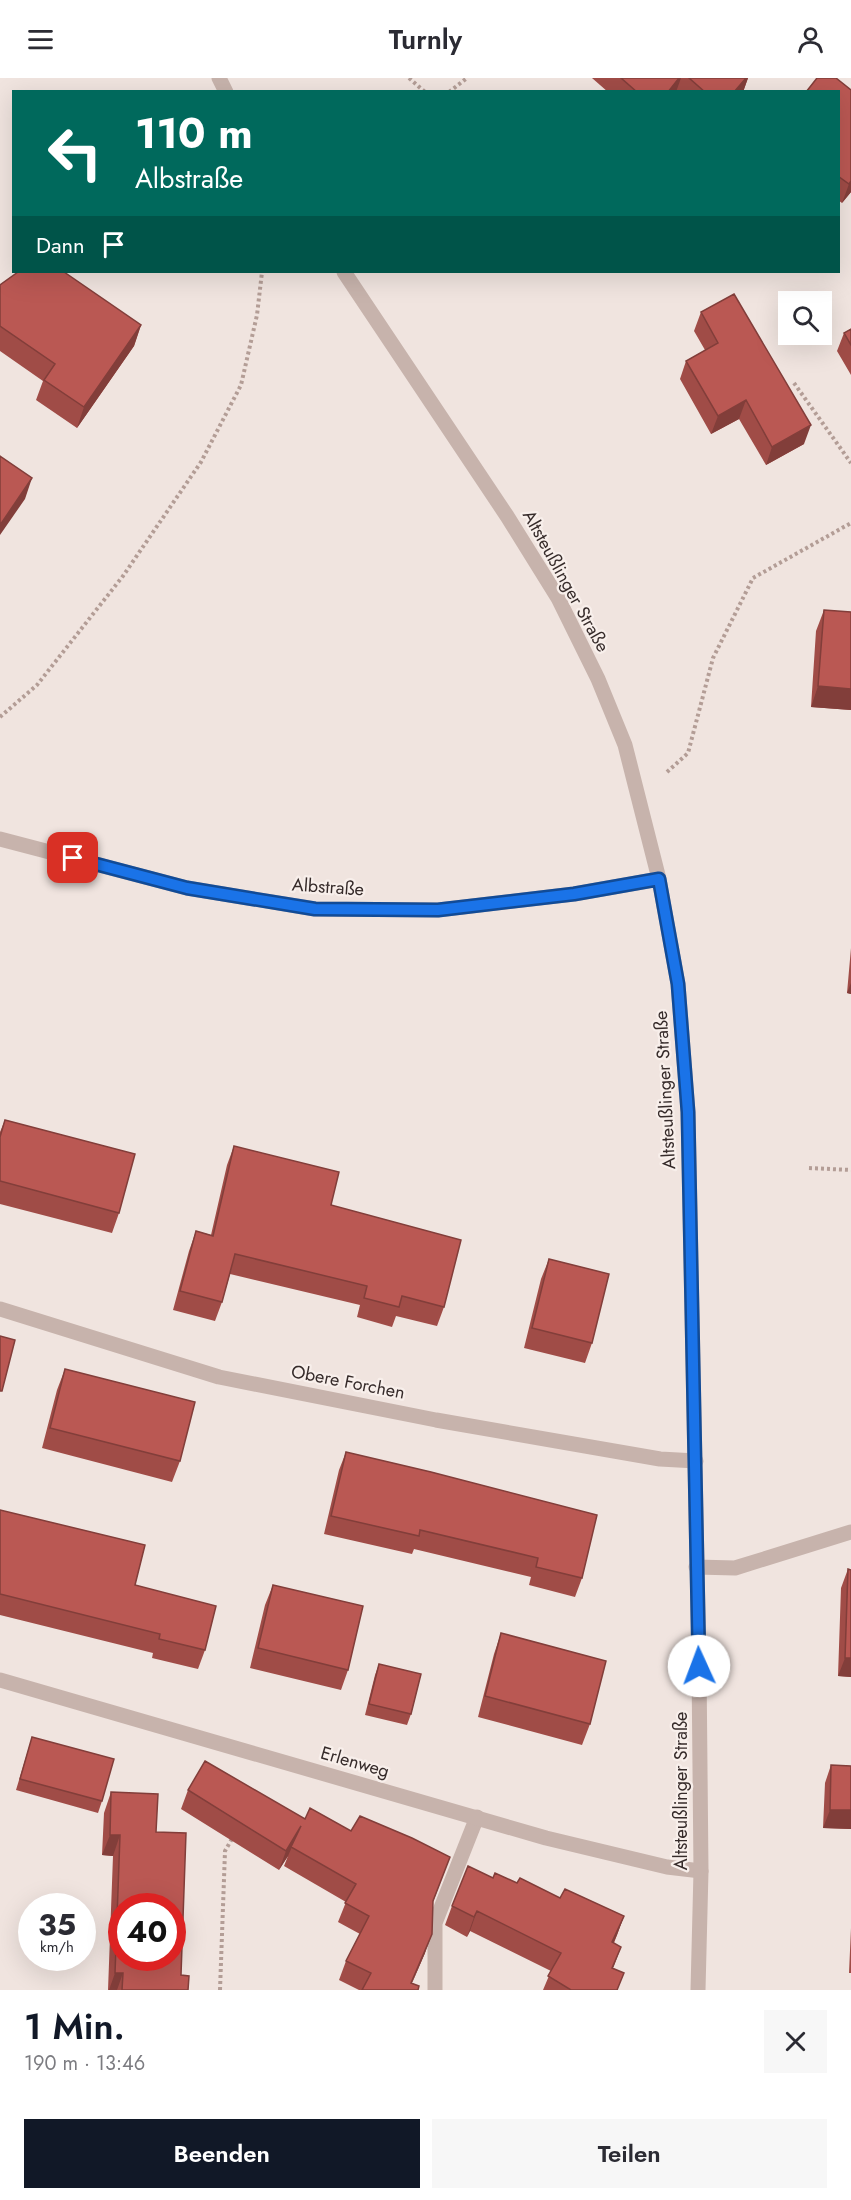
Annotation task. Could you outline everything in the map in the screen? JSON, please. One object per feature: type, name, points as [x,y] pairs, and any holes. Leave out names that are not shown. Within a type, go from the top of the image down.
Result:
[{"type":"street","name":"Altsteußlinger Straße","points":[[346,273],[507,516],[558,598],[598,679],[624,746],[640,797],[659,879],[678,984],[688,1112],[699,1666],[701,1871],[698,1990]]},
{"type":"street","name":"Albstraße","points":[[0,839],[187,888],[315,909],[438,910],[574,894],[659,879]]},
{"type":"street","name":"Obere Forchen","points":[[0,1309],[219,1377],[436,1420],[660,1459],[696,1461]]},
{"type":"street","points":[[696,1567],[735,1568],[851,1532]]},
{"type":"street","name":"Erlenweg","points":[[0,1680],[546,1838],[667,1867],[701,1871]]},
{"type":"street","points":[[435,1990],[435,1923],[477,1817]]},
{"type":"path","points":[[409,78],[423,90]]},
{"type":"path","points":[[452,90],[467,78]]},
{"type":"path","points":[[0,717],[37,685],[73,640],[123,576],[201,462],[241,385],[257,315],[262,273]]},
{"type":"path","points":[[794,383],[851,463]]},
{"type":"path","points":[[640,797],[688,753],[713,658],[753,578],[851,523]]},
{"type":"path","points":[[809,1168],[851,1170]]},
{"type":"path","points":[[220,1990],[225,1851],[236,1831]]},
{"type":"building","points":[[621,78],[679,78],[670,90],[635,90]]},
{"type":"building","points":[[689,78],[746,78],[736,90],[703,90]]},
{"type":"building","points":[[817,78],[836,78],[851,90],[851,181],[849,184],[840,177],[840,90],[808,90]]},
{"type":"building","points":[[17,273],[65,273],[141,325],[84,407],[44,380],[55,364],[0,326],[0,285]]},
{"type":"building","points":[[734,294],[811,425],[772,447],[746,400],[718,416],[686,361],[718,343],[701,312]]},
{"type":"building","points":[[851,329],[851,345],[844,333]]},
{"type":"building","points":[[0,456],[32,478],[0,525]]},
{"type":"building","points":[[824,610],[851,612],[851,689],[818,686]]},
{"type":"building","points":[[5,1120],[135,1154],[119,1213],[0,1181],[0,1137]]},
{"type":"building","points":[[234,1146],[339,1172],[331,1205],[461,1240],[444,1307],[402,1296],[399,1307],[364,1298],[367,1286],[235,1254],[222,1302],[180,1291],[196,1231],[213,1236]]},
{"type":"building","points":[[549,1259],[609,1274],[592,1343],[532,1328]]},
{"type":"building","points":[[0,1336],[15,1340],[2,1391],[0,1391]]},
{"type":"building","points":[[65,1369],[195,1402],[180,1461],[50,1428]]},
{"type":"building","points":[[346,1452],[597,1515],[582,1578],[536,1567],[538,1558],[420,1530],[419,1536],[331,1516]]},
{"type":"building","points":[[0,1510],[145,1545],[135,1585],[216,1606],[205,1650],[159,1639],[160,1634],[0,1594]]},
{"type":"building","points":[[848,1569],[851,1570],[851,1658],[845,1658]]},
{"type":"building","points":[[273,1585],[363,1606],[348,1670],[258,1648]]},
{"type":"building","points":[[501,1633],[606,1661],[590,1724],[485,1696]]},
{"type":"building","points":[[379,1664],[421,1674],[411,1714],[369,1704]]},
{"type":"building","points":[[32,1737],[114,1759],[102,1801],[20,1779]]},
{"type":"building","points":[[205,1761],[305,1819],[310,1808],[351,1831],[360,1816],[450,1857],[433,1901],[432,1934],[411,1983],[419,1986],[418,1990],[362,1990],[371,1973],[346,1961],[369,1916],[345,1903],[356,1884],[291,1847],[301,1826],[286,1851],[188,1790]]},
{"type":"building","points":[[831,1765],[851,1766],[851,1810],[830,1810]]},
{"type":"building","points":[[111,1792],[158,1794],[156,1832],[186,1833],[184,1893],[118,1893],[120,1835],[110,1835]]},
{"type":"building","points":[[468,1866],[493,1878],[495,1873],[517,1883],[520,1878],[560,1898],[565,1889],[624,1916],[612,1942],[621,1947],[612,1968],[624,1973],[617,1990],[571,1990],[548,1976],[561,1953],[477,1911],[474,1917],[452,1906]]},
{"type":"building","points":[[115,1971],[181,1971],[181,1975],[189,1976],[188,1990],[122,1990],[123,1973],[115,1973]]},
{"type":"route","points":[[73,858],[187,888],[315,909],[438,910],[610,889],[659,879],[678,984],[688,1112],[699,1666]]}]
